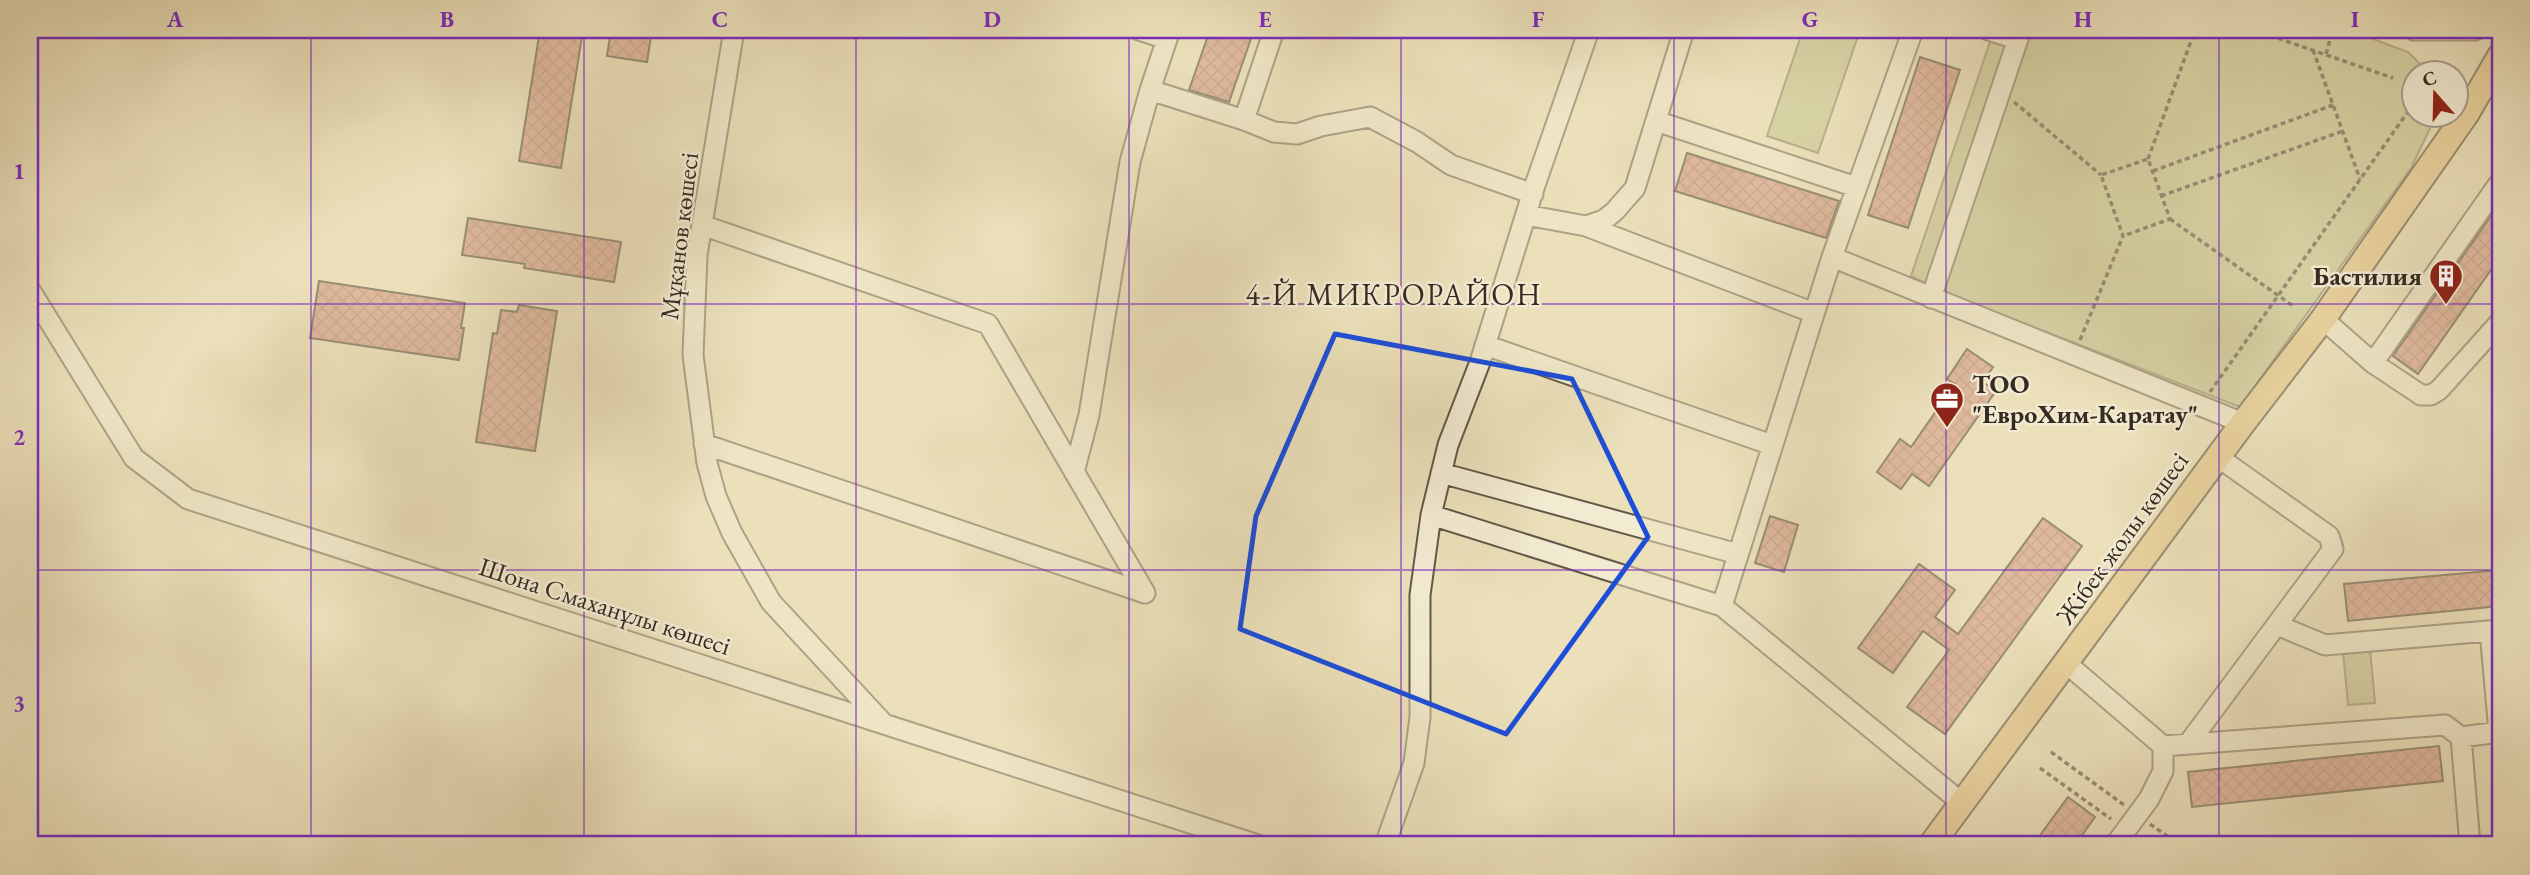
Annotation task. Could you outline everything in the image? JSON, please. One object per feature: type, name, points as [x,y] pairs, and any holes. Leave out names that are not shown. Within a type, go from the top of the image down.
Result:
[{"type":"main road","name":"Жібек жолы көшесі","points":[[1931,845],[2323,319],[2467,113],[2500,56]]},
{"type":"street","name":"Мұқанов көшесі","points":[[734,30],[697,256],[692,355],[706,463],[716,496],[732,533],[771,601],[885,724]]},
{"type":"street","points":[[1074,472],[1089,415],[1130,162],[1169,34],[1139,30]]},
{"type":"street","points":[[1244,120],[1274,30]]},
{"type":"street","points":[[1385,845],[1414,763],[1420,718],[1420,595],[1431,515],[1448,445],[1485,345],[1532,194],[1589,30]]},
{"type":"street","points":[[1586,226],[1609,215],[1635,188],[1684,30]]},
{"type":"street","points":[[1722,606],[1832,257],[1913,30]]},
{"type":"street","points":[[1931,298],[2019,35],[1988,30]]},
{"type":"street","points":[[2414,30],[2474,30]]},
{"type":"street","points":[[1150,90],[1274,132],[1297,134],[1321,126],[1370,117],[1417,142],[1451,165],[1532,194]]},
{"type":"street","points":[[1656,121],[1856,187]]},
{"type":"street","points":[[2373,363],[2500,182]]},
{"type":"street","points":[[1527,215],[1586,226],[1814,313]]},
{"type":"street","points":[[702,225],[988,324],[1145,593],[704,444]]},
{"type":"street","points":[[1832,257],[2244,422]]},
{"type":"street","name":"Шона Смаханұлы көшесі","points":[[30,290],[134,458],[188,499],[1258,845]]},
{"type":"street","points":[[2323,319],[2373,363],[2421,395],[2431,395],[2439,390],[2500,322]]},
{"type":"street","points":[[1485,345],[1772,445]]},
{"type":"street","points":[[2188,744],[2333,549],[2329,536],[2218,457]]},
{"type":"street","points":[[1441,473],[1738,554]]},
{"type":"street","points":[[1431,515],[1722,606],[1962,803]]},
{"type":"street","points":[[2066,663],[2163,746],[2445,725],[2461,737],[2499,732],[2495,630],[2325,645],[2277,625]]},
{"type":"street","points":[[2461,737],[2470,845]]},
{"type":"street","points":[[2126,830],[2149,799],[2163,771],[2163,746]]},
{"type":"path","points":[[2195,30],[2148,159],[2169,219],[2293,306]]},
{"type":"path","points":[[2255,30],[2392,78]]},
{"type":"path","points":[[2326,55],[2331,36]]},
{"type":"path","points":[[2313,50],[2360,179]]},
{"type":"path","points":[[2000,90],[2101,175],[2123,236],[2074,355]]},
{"type":"path","points":[[2152,171],[2333,104]]},
{"type":"path","points":[[2200,405],[2400,123]]},
{"type":"path","points":[[2161,196],[2343,131]]},
{"type":"path","points":[[2101,175],[2148,159]]},
{"type":"path","points":[[2123,236],[2169,219]]},
{"type":"path","points":[[2051,752],[2126,830]]},
{"type":"path","points":[[2040,768],[2126,830],[2180,845]]},
{"type":"highlighted area","points":[[1335,334],[1572,379],[1648,537],[1506,734],[1240,629],[1256,516]]},
{"type":"green space","points":[[1803,30],[1860,30],[1818,153],[1767,136]]},
{"type":"green space","points":[[1994,30],[2349,30],[2408,52],[2416,60],[2400,60],[2400,130],[2429,130],[2411,168],[2240,407],[1941,291],[1911,276]]},
{"type":"green space","points":[[2370,649],[2375,703],[2348,705],[2343,651]]},
{"type":"building","points":[[540,30],[583,30],[561,168],[519,161]]},
{"type":"building","points":[[611,30],[652,30],[647,62],[607,56]]},
{"type":"building","points":[[1210,30],[1254,30],[1229,102],[1189,90]]},
{"type":"building","points":[[1920,57],[1960,70],[1908,228],[1868,215]]},
{"type":"building","points":[[1687,153],[1839,201],[1826,238],[1675,191]]},
{"type":"building","name":"Бастилия","points":[[2500,203],[2500,257],[2418,374],[2393,356]]},
{"type":"building","points":[[468,218],[621,242],[614,282],[524,268],[525,264],[462,255]]},
{"type":"building","points":[[319,281],[465,303],[459,360],[310,338]]},
{"type":"building","points":[[519,305],[557,311],[535,451],[476,442],[493,333],[497,334],[501,310],[517,312]]},
{"type":"building","name":"ТОО \"ЕвроХим-Каратау\"","points":[[1967,349],[1993,367],[1983,382],[1996,391],[1929,486],[1912,474],[1901,489],[1877,472],[1900,439],[1911,447],[1955,384],[1947,379]]},
{"type":"building","points":[[1770,516],[1798,525],[1784,572],[1755,563]]},
{"type":"building","points":[[2043,518],[2082,546],[1945,734],[1907,707],[1949,650],[1923,631],[1893,673],[1858,648],[1919,564],[1955,590],[1935,617],[1958,634]]},
{"type":"building","points":[[2500,570],[2500,606],[2348,621],[2344,584]]},
{"type":"building","points":[[2439,746],[2443,781],[2192,807],[2188,772]]},
{"type":"building","points":[[2068,797],[2095,817],[2075,845],[2033,845]]},
{"type":"place","name":"Бастилия","points":[[2446,306]]},
{"type":"place","name":"ТОО \"ЕвроХим-Каратау\"","points":[[1947,429]]},
{"type":"district","name":"4-Й МИКРОРАЙОН","points":[[1394,294]]}]
